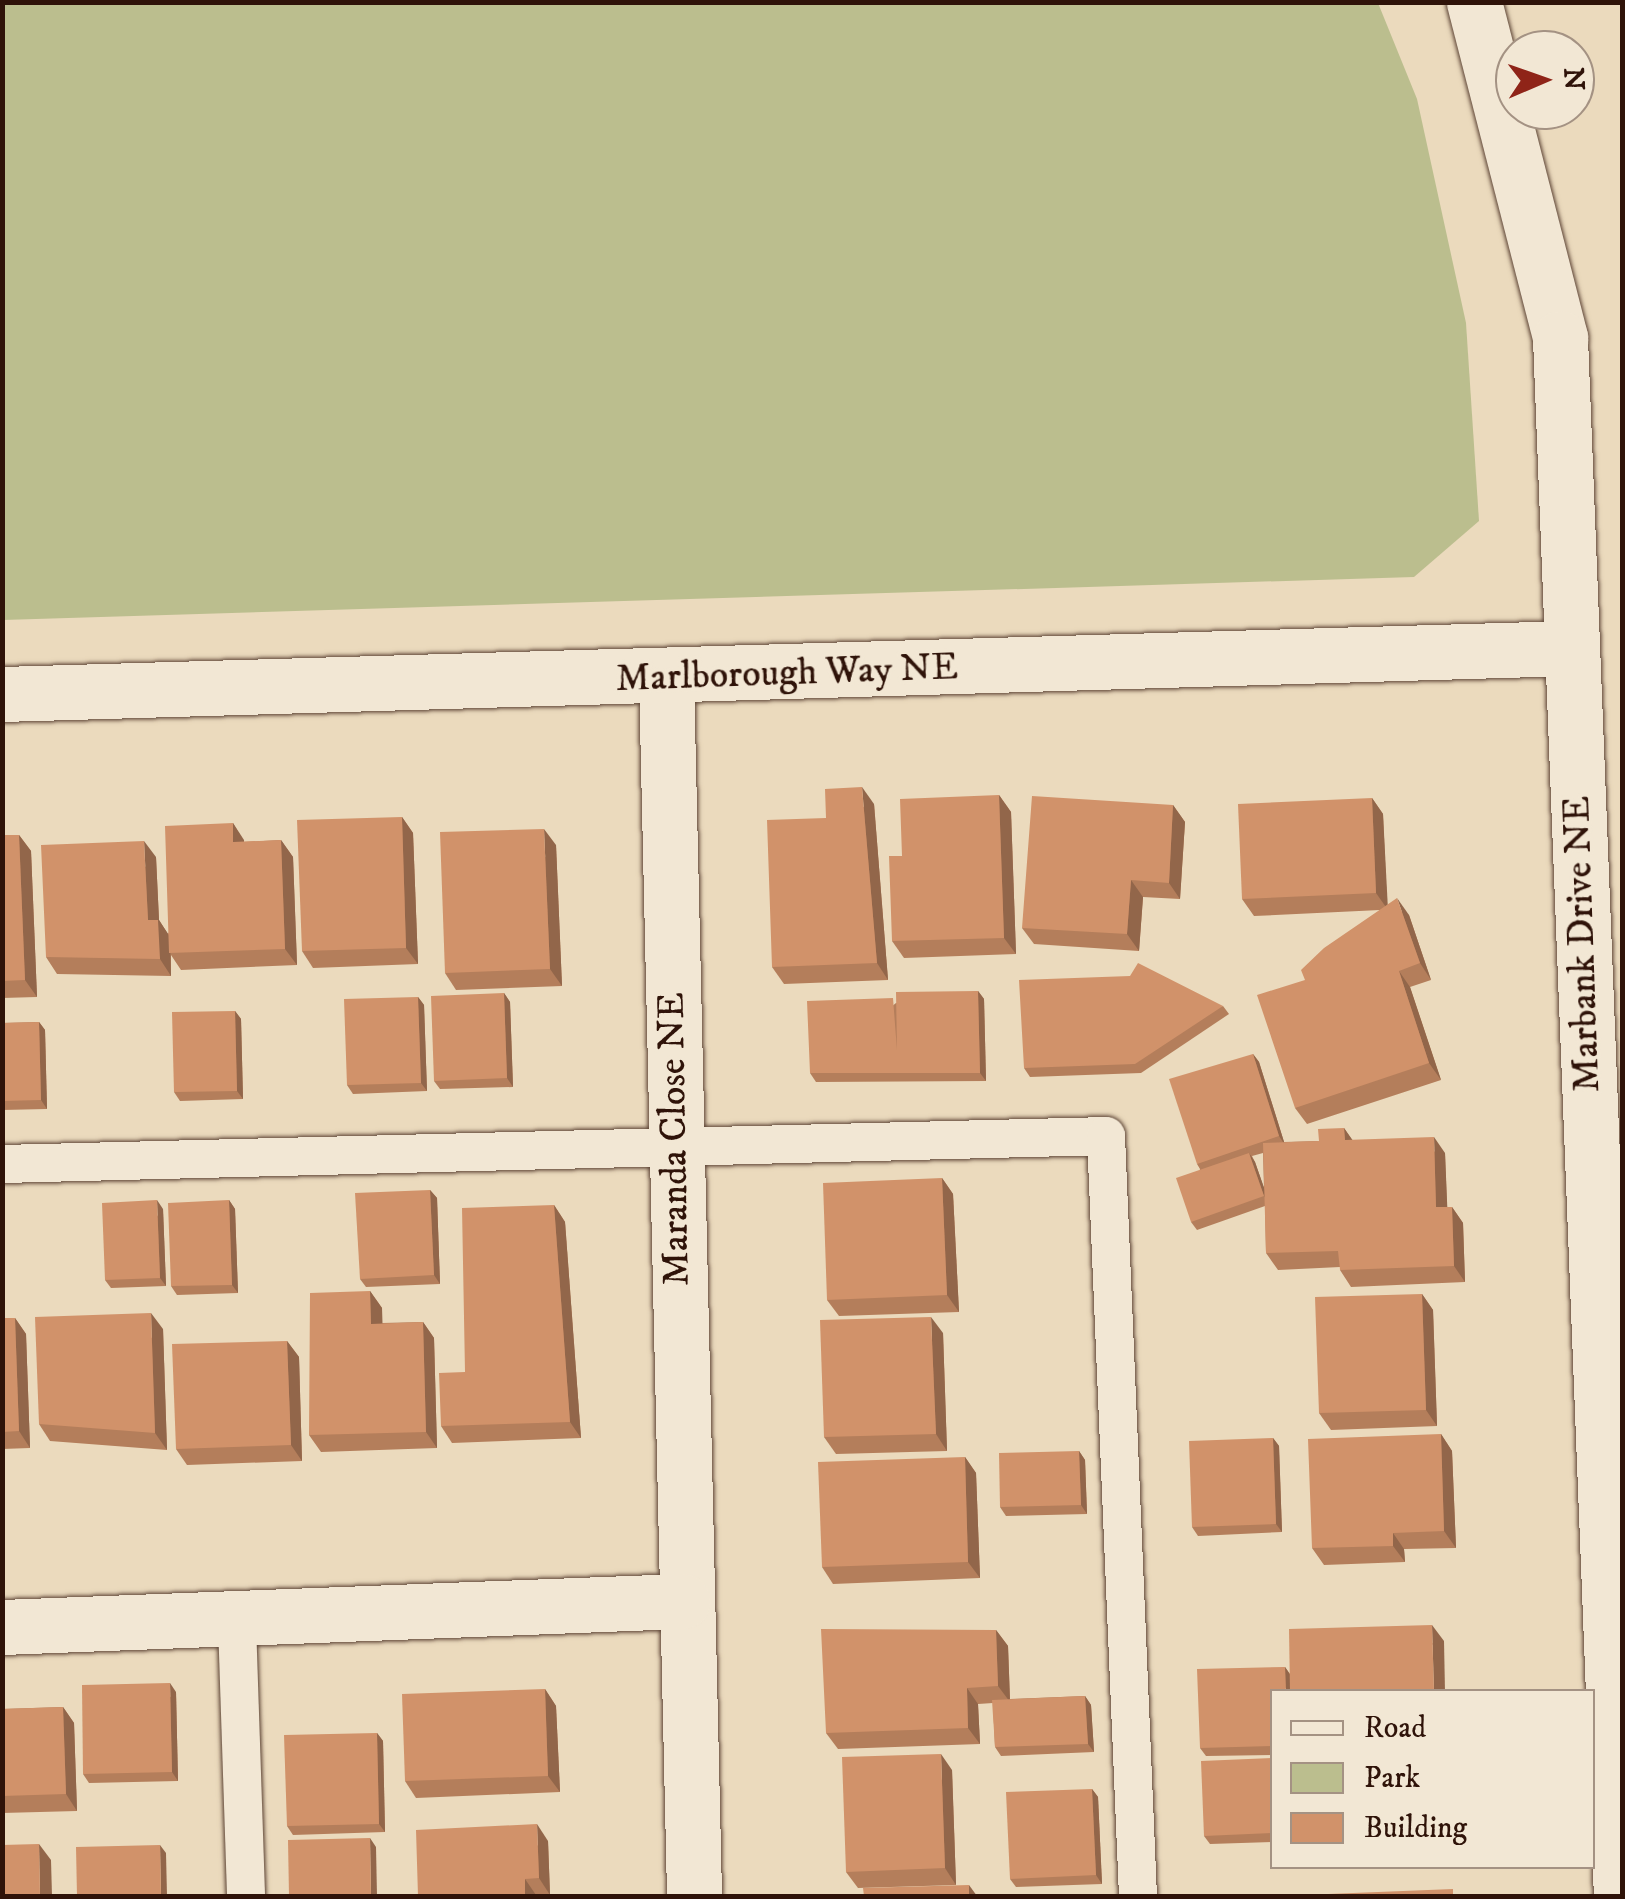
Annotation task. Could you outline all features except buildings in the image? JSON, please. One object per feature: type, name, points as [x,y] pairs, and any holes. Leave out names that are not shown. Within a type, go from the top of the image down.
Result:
[{"type":"street","name":"Marbank Drive NE","points":[[1474,2],[1560,338],[1621,1896]]},
{"type":"street","name":"Marlborough Way NE","points":[[2,694],[666,678],[1571,648]]},
{"type":"street","name":"Maranda Close NE","points":[[666,678],[683,1600],[694,1896]]},
{"type":"street","points":[[2,1627],[238,1623],[683,1600]]},
{"type":"lane","points":[[2,1164],[674,1150],[1106,1136],[1138,1896]]},
{"type":"lane","points":[[238,1623],[246,1896]]},
{"type":"green space","points":[[2,3],[1378,3],[1417,99],[1466,323],[1479,521],[1414,577],[3,620]]}]
